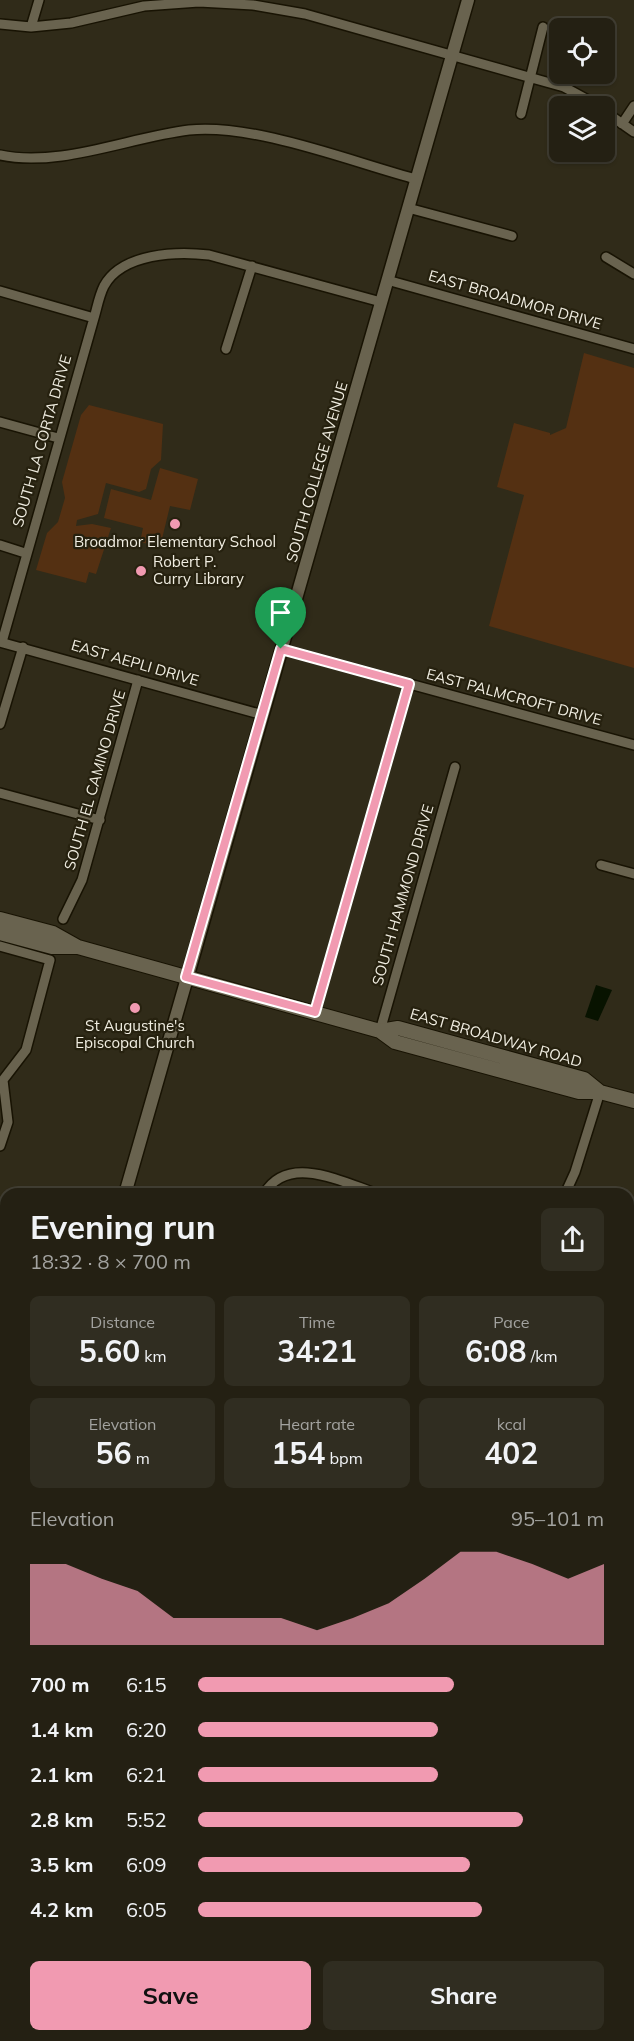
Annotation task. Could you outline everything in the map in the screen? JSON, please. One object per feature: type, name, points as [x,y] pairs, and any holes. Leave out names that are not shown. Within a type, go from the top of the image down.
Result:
[{"type":"main road","name":"EAST BROADWAY ROAD","points":[[0,919],[53,933],[78,947],[380,1031],[395,1041],[474,1064],[579,1092],[600,1092],[634,1101]]},
{"type":"main road","name":"EAST BROADWAY ROAD","points":[[0,933],[52,947],[78,947]]},
{"type":"street","points":[[31,27],[39,0]]},
{"type":"street","name":"SOUTH COLLEGE AVENUE","points":[[127,1188],[468,0]]},
{"type":"street","points":[[0,24],[31,27],[71,23],[144,6],[183,1],[253,5],[305,14],[531,77],[564,87],[581,96]]},
{"type":"street","points":[[521,114],[543,27]]},
{"type":"street","points":[[622,124],[634,106]]},
{"type":"street","points":[[615,119],[634,132]]},
{"type":"street","points":[[0,155],[50,157],[190,130],[232,131],[263,136],[416,179]]},
{"type":"street","points":[[408,208],[512,236]]},
{"type":"street","points":[[0,291],[94,318],[104,286],[113,274],[128,264],[173,254],[189,253],[252,266],[381,302]]},
{"type":"street","points":[[606,257],[634,274]]},
{"type":"street","points":[[226,349],[252,266]]},
{"type":"street","name":"EAST BROADMOR DRIVE","points":[[387,280],[634,350]]},
{"type":"street","name":"SOUTH LA CORTA DRIVE","points":[[1,642],[94,318]]},
{"type":"street","points":[[0,422],[58,438]]},
{"type":"street","points":[[0,545],[26,552]]},
{"type":"street","name":"EAST AEPLI DRIVE","points":[[1,642],[262,714]]},
{"type":"street","points":[[0,723],[23,647]]},
{"type":"street","name":"EAST PALMCROFT DRIVE","points":[[281,649],[634,745]]},
{"type":"street","name":"SOUTH EL CAMINO DRIVE","points":[[63,919],[82,880],[138,680]]},
{"type":"street","points":[[315,1012],[409,684]]},
{"type":"street","name":"SOUTH HAMMOND DRIVE","points":[[380,1031],[455,767]]},
{"type":"street","points":[[0,793],[100,820]]},
{"type":"street","points":[[601,865],[634,874]]},
{"type":"street","points":[[0,946],[50,960],[26,1050],[1,1080],[8,1122],[0,1146]]},
{"type":"street","points":[[568,1188],[600,1092]]},
{"type":"street","points":[[269,1188],[279,1176],[296,1171],[357,1188]]},
{"type":"shaded area","points":[[584,353],[634,368],[634,668],[489,626],[524,495],[497,487],[514,423],[550,433],[550,435],[566,428]]},
{"type":"shaded area","points":[[89,405],[163,424],[161,460],[151,469],[146,489],[139,492],[106,483],[98,514],[77,520],[76,526],[92,524],[111,528],[96,574],[89,572],[86,583],[36,570],[47,533],[58,522],[65,498],[62,482],[81,415]]},
{"type":"shaded area","points":[[160,468],[198,479],[190,510],[170,506],[160,547],[140,542],[143,528],[104,518],[111,489],[151,500]]},
{"type":"shaded area","points":[[596,985],[612,990],[598,1021],[585,1017]]},
{"type":"place","name":"Broadmor Elementary School","points":[[175,524]]},
{"type":"place","name":"Robert P. Curry Library","points":[[141,571]]},
{"type":"place","name":"St Augustine's Episcopal Church","points":[[135,1008]]},
{"type":"route","points":[[281,649],[409,684],[350,897],[315,1012],[186,977],[281,649]]}]
